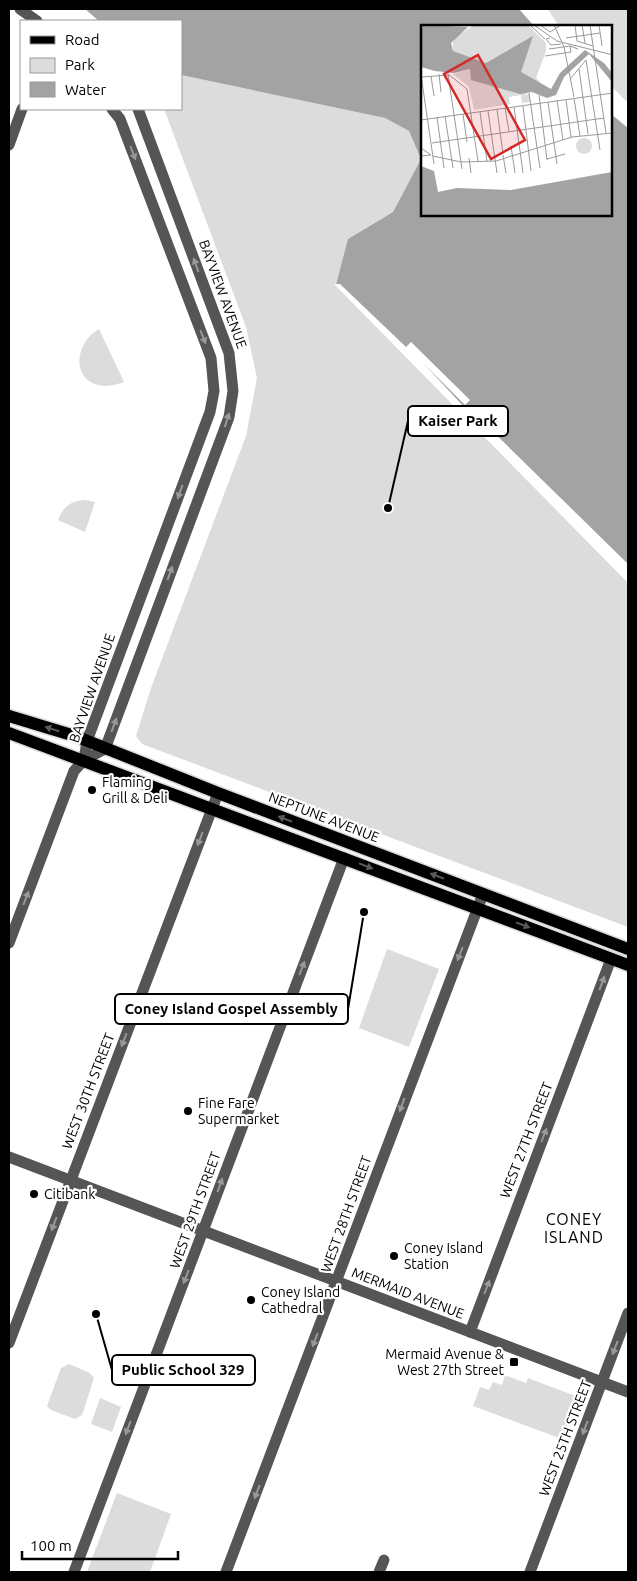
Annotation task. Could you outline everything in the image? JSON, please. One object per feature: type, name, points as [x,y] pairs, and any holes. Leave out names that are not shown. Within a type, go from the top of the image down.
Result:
[{"type":"main road","name":"NEPTUNE AVENUE","points":[[9,716],[87,741],[218,793],[628,949]]},
{"type":"main road","points":[[9,733],[628,965]]},
{"type":"street","points":[[20,9],[36,20]]},
{"type":"street","points":[[9,145],[22,110]]},
{"type":"street","name":"BAYVIEW AVENUE","points":[[84,760],[87,741],[210,412],[214,391],[210,358],[120,119],[113,110]]},
{"type":"street","name":"BAYVIEW AVENUE","points":[[84,760],[105,749],[228,417],[234,392],[229,353],[138,110]]},
{"type":"street","points":[[9,943],[74,771],[84,760]]},
{"type":"street","name":"WEST 30TH STREET","points":[[9,1343],[218,793]]},
{"type":"street","name":"WEST 29TH STREET","points":[[74,1572],[344,858]]},
{"type":"street","name":"WEST 28TH STREET","points":[[226,1572],[483,894]]},
{"type":"street","name":"WEST 27TH STREET","points":[[470,1332],[611,959]]},
{"type":"street","name":"MERMAID AVENUE","points":[[9,1157],[628,1392]]},
{"type":"street","name":"WEST 25TH STREET","points":[[530,1572],[628,1314]]},
{"type":"street","points":[[379,1572],[384,1560]]},
{"type":"green space","points":[[548,9],[628,9],[628,106],[612,89],[612,25],[558,25]]},
{"type":"green space","points":[[182,75],[385,118],[409,131],[421,159],[393,212],[348,239],[628,580],[628,927],[142,744],[136,736],[151,688],[246,436],[257,378],[246,327],[164,110],[182,110]]},
{"type":"green space","points":[[99,329],[124,382],[107,386],[93,383],[85,378],[81,370],[79,362],[84,343]]},
{"type":"green space","points":[[85,500],[95,502],[85,532],[58,520],[68,506]]},
{"type":"green space","points":[[387,949],[439,969],[409,1047],[359,1028]]},
{"type":"green space","points":[[69,1364],[90,1373],[94,1378],[82,1415],[75,1419],[51,1410],[47,1406],[61,1368]]},
{"type":"green space","points":[[505,1375],[526,1383],[528,1378],[578,1397],[562,1439],[473,1406],[480,1387],[489,1390],[493,1382],[502,1385]]},
{"type":"green space","points":[[100,1398],[121,1407],[112,1432],[91,1424]]},
{"type":"green space","points":[[117,1493],[171,1514],[150,1572],[87,1572]]},
{"type":"water","points":[[85,9],[548,9],[558,25],[421,25],[421,159],[409,131],[385,118],[182,75],[182,20],[98,20]]},
{"type":"water","points":[[612,89],[628,106],[628,580],[336,285],[348,239],[393,212],[421,159],[421,216],[612,216]]},
{"type":"pier","points":[[519,9],[548,9],[558,25],[533,25]]},
{"type":"pier","points":[[612,87],[628,103],[628,128],[612,115]]},
{"type":"pier","points":[[334,284],[340,284],[406,347],[411,342],[470,400],[465,405],[423,363],[466,409],[478,417],[628,564],[628,583]]},
{"type":"place","name":"Kaiser Park","points":[[388,508]]},
{"type":"place","name":"Flaming Grill & Deli","points":[[92,790]]},
{"type":"place","name":"Coney Island Gospel Assembly","points":[[364,912]]},
{"type":"place","name":"Fine Fare Supermarket","points":[[188,1111]]},
{"type":"place","name":"Citibank","points":[[34,1194]]},
{"type":"place","name":"Coney Island Station","points":[[394,1256]]},
{"type":"place","name":"Coney Island Cathedral","points":[[251,1300]]},
{"type":"place","name":"Public School 329","points":[[96,1314]]},
{"type":"place","name":"Mermaid Avenue & West 27th Street","points":[[514,1362]]},
{"type":"district","name":"CONEY ISLAND","points":[[574,1228]]}]
